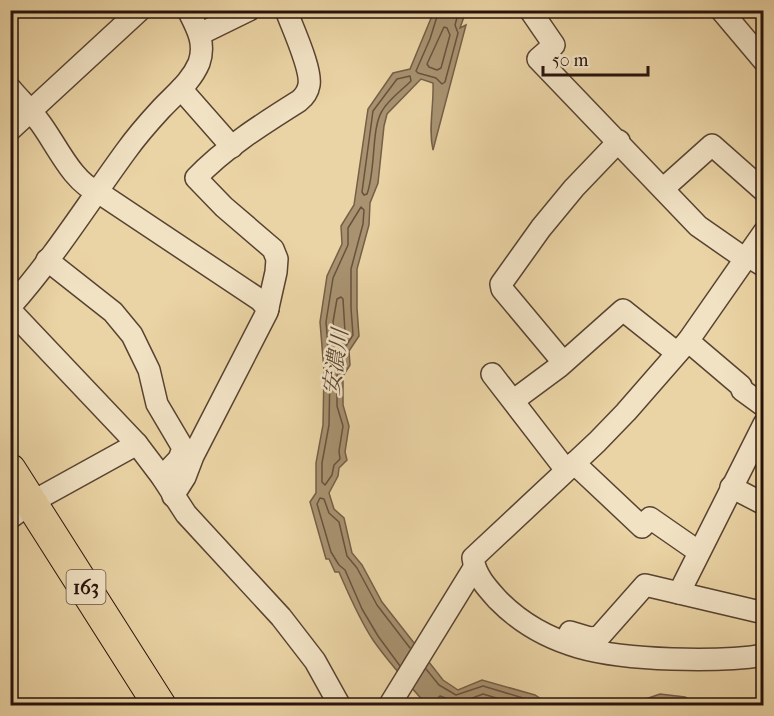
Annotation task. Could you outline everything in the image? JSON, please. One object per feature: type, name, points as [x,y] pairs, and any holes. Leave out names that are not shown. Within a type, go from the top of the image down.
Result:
[{"type":"highway","name":"163","points":[[10,470],[21,510],[160,705]]},
{"type":"street","points":[[188,10],[200,34],[202,49],[198,64],[181,89],[126,150],[11,312],[137,444],[186,514],[281,617],[315,661],[340,705]]},
{"type":"street","points":[[200,34],[249,10]]},
{"type":"street","points":[[173,496],[185,477],[193,456],[267,309],[277,259],[273,249],[206,191],[196,178],[232,147],[299,101],[309,88],[307,68],[286,10]]},
{"type":"street","points":[[530,10],[554,45],[538,59],[705,232],[751,260]]},
{"type":"street","points":[[721,10],[764,61]]},
{"type":"street","points":[[10,130],[132,13]]},
{"type":"street","points":[[10,88],[37,118],[67,165],[91,190],[98,192],[260,300],[267,309]]},
{"type":"street","points":[[181,89],[232,147]]},
{"type":"street","points":[[563,362],[525,319],[502,289],[501,284],[541,228],[574,188],[619,141]]},
{"type":"street","points":[[664,188],[712,145],[764,191]]},
{"type":"street","points":[[764,232],[751,260],[682,347],[626,412],[473,558],[474,568],[488,590],[509,611],[565,644],[610,655],[644,658],[688,660],[764,655]]},
{"type":"street","points":[[47,260],[113,312],[139,347],[149,370],[157,404],[183,448],[179,459],[162,477]]},
{"type":"street","points":[[514,400],[563,362],[623,310],[741,386],[742,390],[764,406]]},
{"type":"street","points":[[492,374],[541,438],[570,466],[642,527],[650,518],[699,552]]},
{"type":"street","points":[[679,593],[764,424]]},
{"type":"street","points":[[21,510],[137,444]]},
{"type":"street","points":[[731,487],[764,504]]},
{"type":"street","points":[[474,568],[485,570],[504,592],[550,624],[590,638],[599,637],[645,585],[760,612],[764,610]]},
{"type":"street","points":[[390,703],[474,568]]},
{"type":"water","name":"安濃川","points":[[434,11],[466,11],[460,28],[466,25],[433,150],[431,134],[433,83],[421,79],[387,114],[378,183],[370,203],[369,225],[357,269],[359,336],[349,351],[350,365],[343,376],[343,405],[349,426],[345,452],[347,460],[339,468],[338,476],[329,493],[334,509],[344,518],[352,553],[362,565],[382,602],[443,680],[458,690],[482,680],[535,695],[550,705],[427,705],[379,649],[368,632],[339,572],[335,572],[329,559],[326,559],[310,502],[316,493],[316,463],[323,425],[324,371],[320,322],[327,276],[342,244],[341,226],[354,205],[368,109],[393,73],[410,69]]},
{"type":"water","points":[[660,694],[685,697],[699,705],[628,705]]}]
